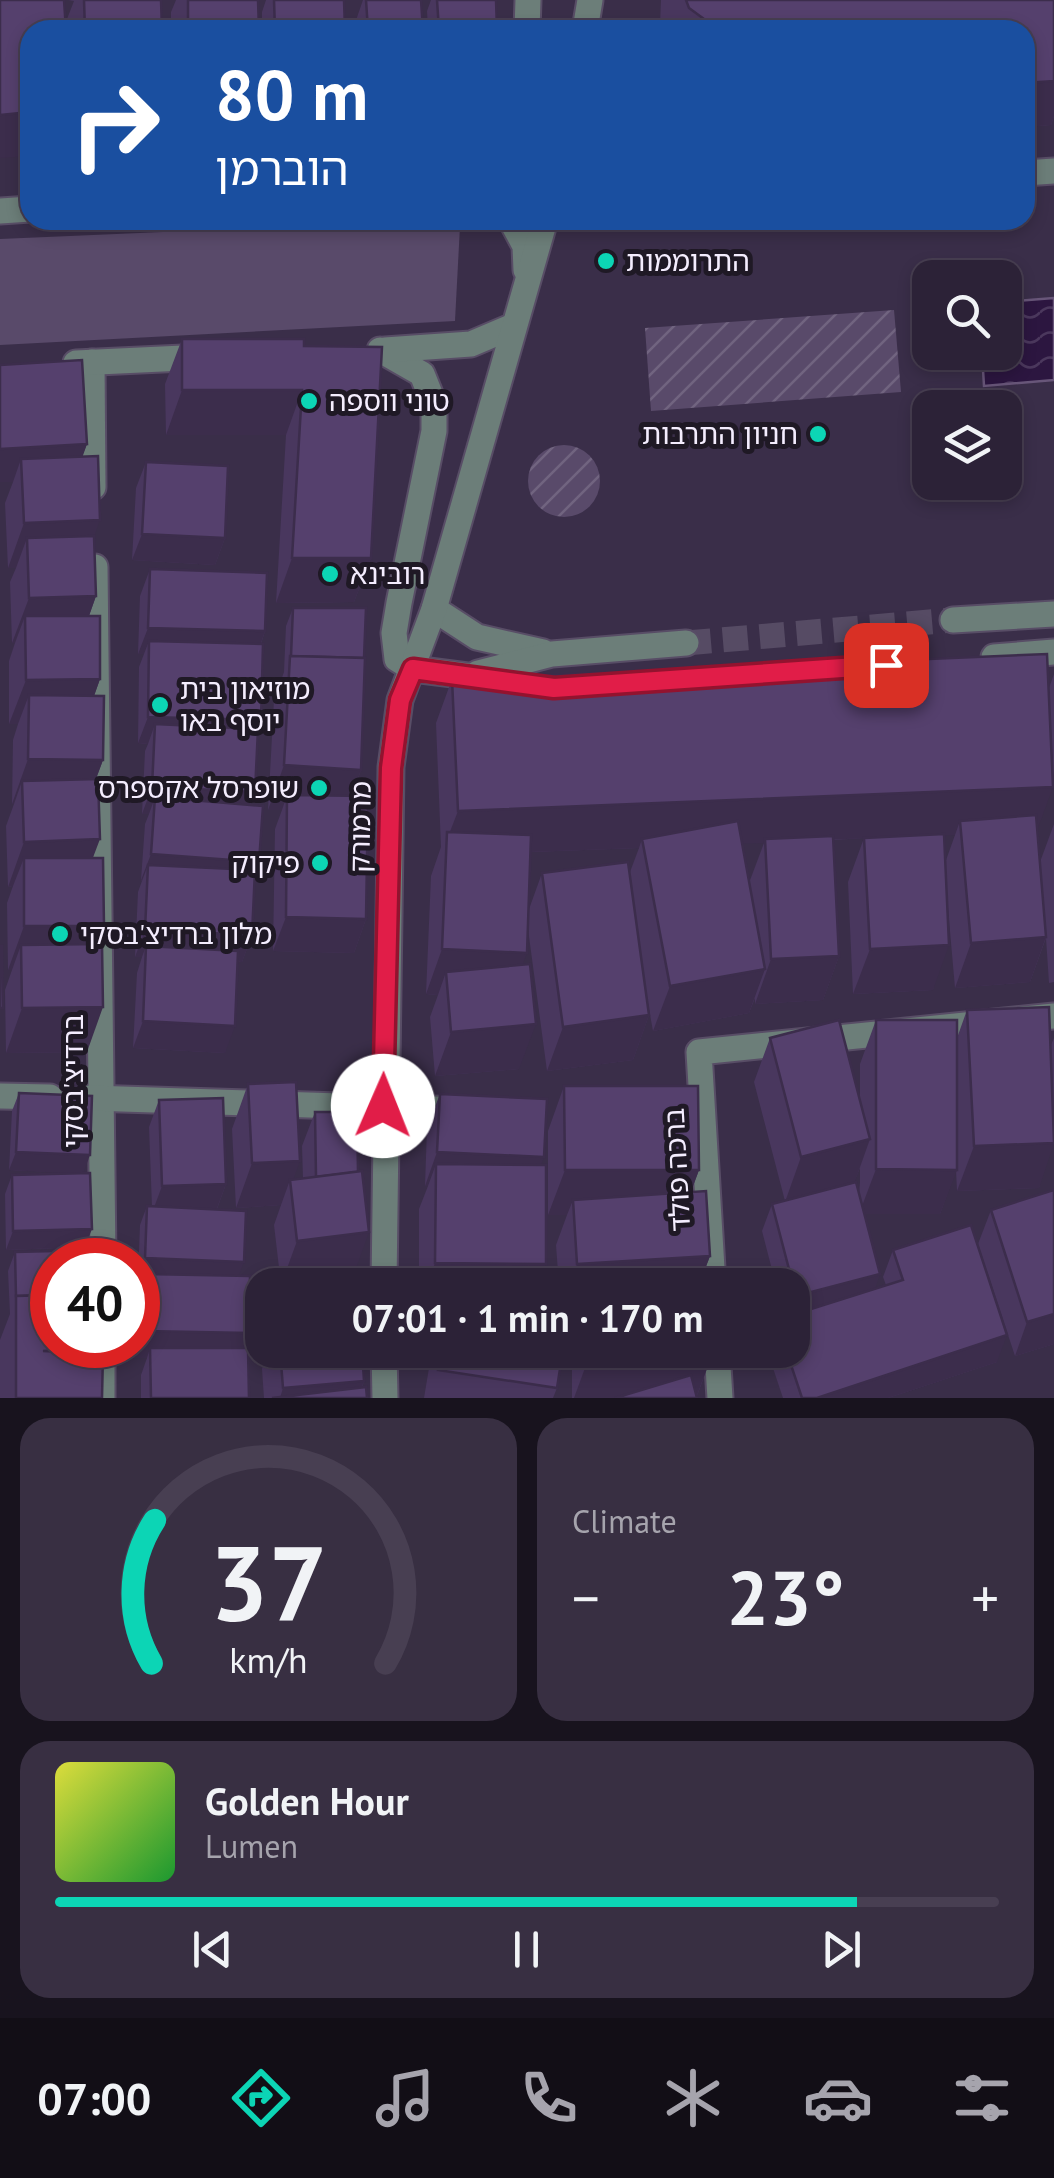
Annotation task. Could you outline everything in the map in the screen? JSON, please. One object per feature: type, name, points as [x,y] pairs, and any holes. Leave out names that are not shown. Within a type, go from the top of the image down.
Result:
[{"type":"street","points":[[516,230],[525,246],[526,280]]},
{"type":"street","name":"מרמורק","points":[[384,1268],[383,1106],[391,768],[400,700],[434,609],[511,327],[543,230]]},
{"type":"street","points":[[511,327],[457,346],[371,351],[422,374],[435,415],[394,633],[397,659],[413,669],[537,685]]},
{"type":"street","points":[[55,364],[226,356]]},
{"type":"street","name":"ברדיצ'בסקי","points":[[92,362],[103,1238]]},
{"type":"street","points":[[434,609],[477,637],[552,654]]},
{"type":"street","points":[[954,620],[1054,614]]},
{"type":"street","points":[[468,675],[552,654],[686,642]]},
{"type":"street","points":[[977,659],[1054,652]]},
{"type":"street","name":"ברכה פולד","points":[[712,1268],[694,1119],[699,1052],[1054,1016]]},
{"type":"street","points":[[0,1096],[491,1111]]},
{"type":"street","points":[[102,1368],[102,1398]]},
{"type":"street","points":[[384,1368],[385,1398]]},
{"type":"street","points":[[718,1368],[720,1398]]},
{"type":"shaded area","points":[[209,230],[460,230],[455,321],[0,345],[0,239]]},
{"type":"shaded area","points":[[894,310],[901,392],[651,411],[645,328]]},
{"type":"shaded area","points":[[564,445],[589,456],[600,481],[589,506],[564,517],[539,506],[528,481],[539,456]]},
{"type":"water","points":[[1054,298],[1054,380],[984,386],[983,370],[1022,370],[1022,301]]},
{"type":"building","points":[[0,0],[64,0],[65,20],[20,20],[20,113],[0,115]]},
{"type":"building","points":[[84,0],[161,0],[162,20],[85,20]]},
{"type":"building","points":[[188,0],[258,0],[259,20],[188,20]]},
{"type":"building","points":[[274,0],[344,0],[345,20],[275,20]]},
{"type":"building","points":[[366,0],[421,0],[422,20],[367,20]]},
{"type":"building","points":[[437,0],[496,0],[497,20],[438,20]]},
{"type":"building","points":[[686,0],[1054,0],[1054,81],[1035,82],[1035,20],[705,20],[689,8]]},
{"type":"building","points":[[182,339],[304,339],[304,346],[382,347],[371,558],[292,558],[302,390],[182,390]]},
{"type":"building","points":[[82,360],[87,444],[0,449],[0,365]]},
{"type":"building","points":[[98,456],[100,520],[24,523],[21,459]]},
{"type":"building","points":[[146,462],[228,466],[225,538],[142,534]]},
{"type":"building","points":[[94,536],[96,596],[29,598],[27,538]]},
{"type":"building","points":[[150,569],[267,573],[265,631],[148,628]]},
{"type":"building","points":[[293,608],[366,608],[364,658],[291,656]]},
{"type":"building","points":[[25,616],[100,616],[100,679],[26,680]]},
{"type":"building","points":[[149,641],[263,644],[261,720],[148,717]]},
{"type":"building","points":[[1047,654],[1053,787],[458,811],[452,679]]},
{"type":"building","points":[[290,656],[365,658],[361,770],[284,765]]},
{"type":"building","points":[[29,695],[104,696],[103,760],[28,759]]},
{"type":"building","points":[[155,724],[258,729],[255,792],[152,787]]},
{"type":"building","points":[[98,779],[100,839],[24,842],[22,781]]},
{"type":"building","points":[[287,795],[368,796],[366,919],[286,917]]},
{"type":"building","points":[[155,797],[263,806],[259,862],[151,854]]},
{"type":"building","points":[[1036,815],[1046,937],[971,943],[960,821]]},
{"type":"building","points":[[738,821],[765,969],[670,986],[642,839]]},
{"type":"building","points":[[447,832],[531,835],[527,953],[442,949]]},
{"type":"building","points":[[944,834],[949,945],[870,949],[864,838]]},
{"type":"building","points":[[833,836],[839,956],[771,959],[765,839]]},
{"type":"building","points":[[24,858],[103,858],[104,926],[24,926]]},
{"type":"building","points":[[628,862],[649,1015],[563,1027],[542,873]]},
{"type":"building","points":[[148,865],[255,870],[252,935],[145,930]]},
{"type":"building","points":[[102,944],[103,1007],[22,1008],[21,945]]},
{"type":"building","points":[[2,946],[3,1008],[0,1008]]},
{"type":"building","points":[[146,946],[238,951],[235,1026],[143,1021]]},
{"type":"building","points":[[530,964],[536,1024],[451,1032],[446,972]]},
{"type":"building","points":[[1049,1007],[1054,1143],[974,1146],[967,1010]]},
{"type":"building","points":[[839,1020],[870,1139],[801,1157],[770,1038]]},
{"type":"building","points":[[876,1020],[957,1020],[957,1170],[876,1169]]},
{"type":"building","points":[[296,1082],[300,1161],[252,1163],[248,1084]]},
{"type":"building","points":[[564,1086],[698,1086],[699,1170],[565,1170]]},
{"type":"building","points":[[19,1093],[92,1096],[90,1155],[16,1152]]},
{"type":"building","points":[[440,1094],[547,1099],[544,1157],[437,1152]]},
{"type":"building","points":[[223,1098],[226,1184],[162,1186],[159,1100]]},
{"type":"building","points":[[315,1112],[357,1112],[358,1172],[316,1177]]},
{"type":"building","points":[[436,1164],[546,1165],[546,1264],[435,1263]]},
{"type":"building","points":[[362,1171],[369,1232],[297,1241],[290,1180]]},
{"type":"building","points":[[90,1173],[92,1229],[13,1231],[12,1175]]},
{"type":"building","points":[[856,1182],[880,1274],[810,1292],[810,1268],[789,1268],[772,1204]]},
{"type":"building","points":[[1054,1190],[1054,1314],[1027,1322],[991,1210]]},
{"type":"building","points":[[706,1191],[710,1256],[577,1264],[573,1200]]},
{"type":"building","points":[[147,1206],[246,1211],[244,1262],[160,1259],[160,1238],[146,1238]]},
{"type":"building","points":[[971,1225],[1007,1335],[817,1398],[802,1398],[792,1368],[810,1368],[810,1309],[903,1280],[893,1250]]},
{"type":"building","points":[[15,1252],[30,1252],[30,1296],[16,1296]]},
{"type":"building","points":[[160,1274],[245,1276],[245,1333],[160,1331]]},
{"type":"building","points":[[16,1296],[30,1296],[30,1368],[103,1368],[102,1398],[16,1398]]},
{"type":"building","points":[[160,1348],[245,1348],[249,1398],[151,1398],[150,1368],[160,1368]]},
{"type":"building","points":[[281,1368],[363,1368],[364,1381],[283,1388]]},
{"type":"building","points":[[438,1368],[560,1368],[557,1388]]},
{"type":"building","points":[[691,1375],[697,1398],[615,1398]]},
{"type":"building","points":[[366,1387],[367,1398],[272,1398]]},
{"type":"tunnel","points":[[686,643],[953,620]]},
{"type":"place","name":"התרוממות","points":[[606,261]]},
{"type":"place","name":"טוני ווספה","points":[[309,401]]},
{"type":"place","name":"חניון התרבות","points":[[818,434]]},
{"type":"place","name":"רובינא","points":[[330,574]]},
{"type":"place","name":"מוזיאון בית יוסף באו","points":[[160,705]]},
{"type":"place","name":"שופרסל אקספרס","points":[[319,788]]},
{"type":"place","name":"פיקוק","points":[[320,863]]},
{"type":"place","name":"מלון ברדיצ'בסקי","points":[[60,934]]},
{"type":"route","points":[[383,1106],[391,768],[400,700],[413,669],[554,688],[886,665]]}]
